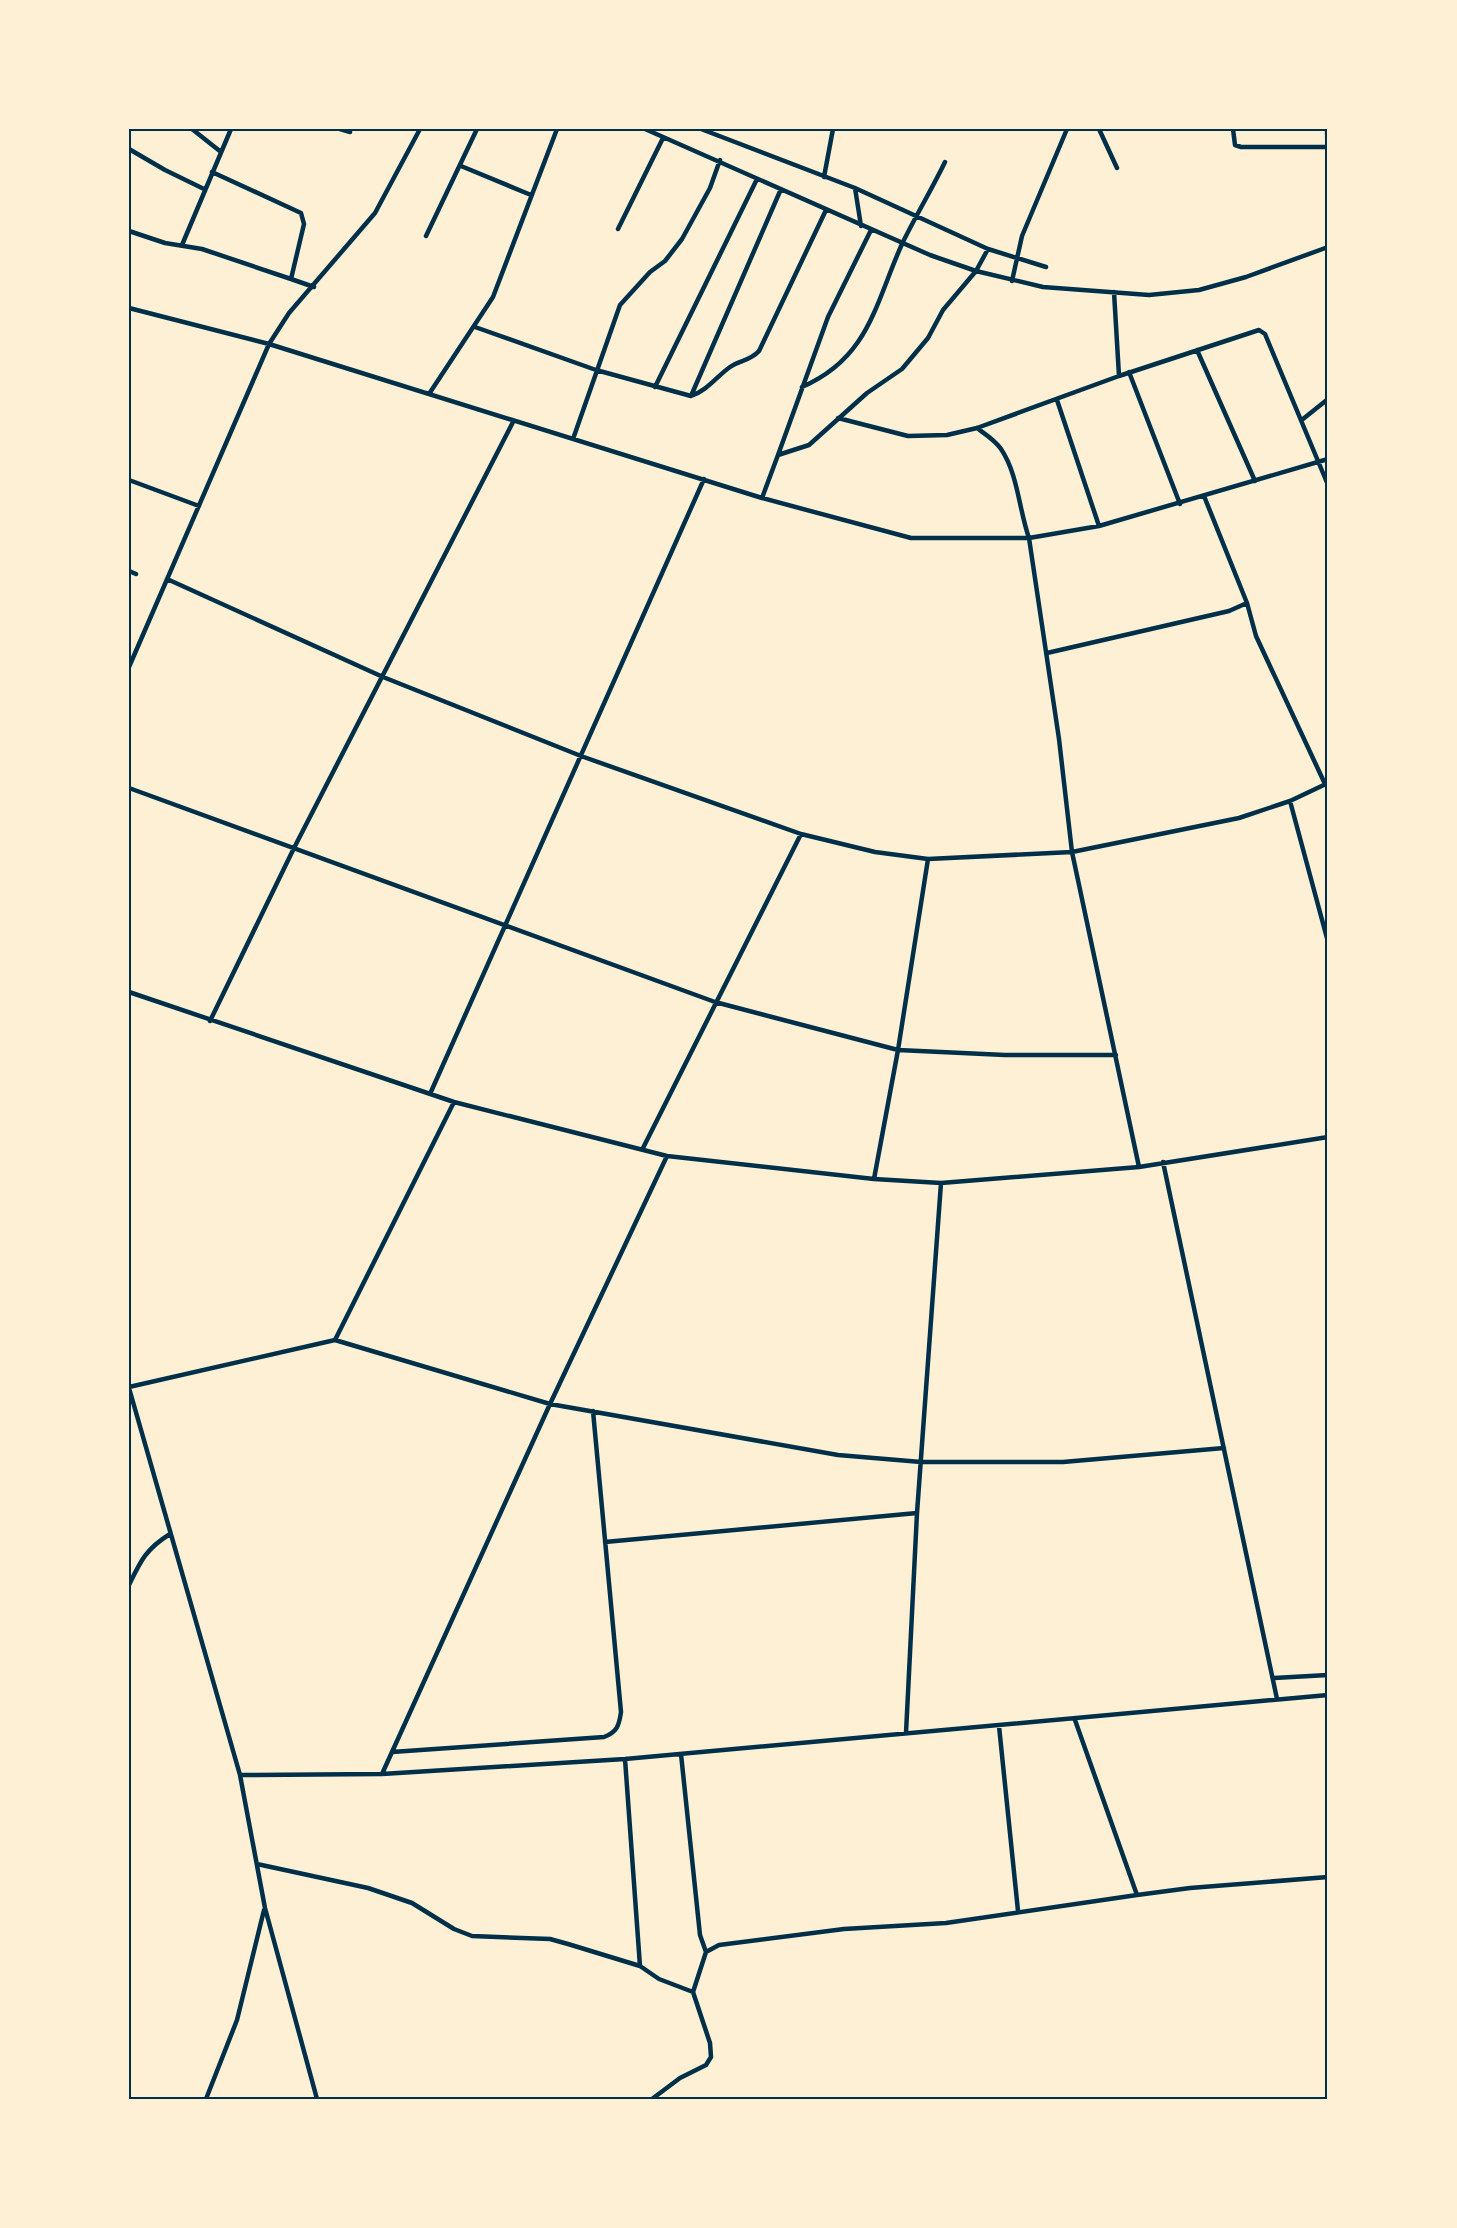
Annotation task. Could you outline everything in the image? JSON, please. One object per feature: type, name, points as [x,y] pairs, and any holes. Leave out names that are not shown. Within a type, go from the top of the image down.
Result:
[{"type":"street","points":[[192,129],[221,152]]},
{"type":"street","points":[[182,245],[231,129]]},
{"type":"street","points":[[340,129],[350,132]]},
{"type":"street","points":[[129,667],[269,344],[289,313],[314,287],[375,213],[420,129]]},
{"type":"street","points":[[426,236],[477,129]]},
{"type":"street","points":[[429,394],[475,327],[502,275],[556,129]]},
{"type":"street","points":[[645,129],[720,160],[902,243],[976,271],[1012,281],[1064,290],[1149,295],[1198,290],[1265,270],[1328,247]]},
{"type":"street","points":[[701,129],[855,188],[988,249],[1046,267]]},
{"type":"street","points":[[824,177],[833,129]]},
{"type":"street","points":[[1012,281],[1024,228],[1067,129]]},
{"type":"street","points":[[1099,129],[1117,168]]},
{"type":"street","points":[[1233,129],[1233,140],[1235,145],[1240,147],[1327,147]]},
{"type":"street","points":[[1327,129],[1328,171]]},
{"type":"street","points":[[618,229],[663,138]]},
{"type":"street","points":[[129,149],[204,189]]},
{"type":"street","points":[[573,439],[620,305],[650,272],[665,261],[682,239],[710,188],[720,160]]},
{"type":"street","points":[[802,387],[837,369],[850,355],[868,325],[902,243],[919,216],[945,162]]},
{"type":"street","points":[[461,166],[531,195]]},
{"type":"street","points":[[212,172],[302,213],[304,224],[291,279]]},
{"type":"street","points":[[655,387],[757,178]]},
{"type":"street","points":[[855,188],[861,226]]},
{"type":"street","points":[[691,396],[782,189]]},
{"type":"street","points":[[475,327],[596,370],[691,396],[706,389],[730,367],[753,358],[759,351],[826,210]]},
{"type":"street","points":[[762,498],[828,317],[871,230]]},
{"type":"street","points":[[129,231],[165,243],[202,249],[314,287]]},
{"type":"street","points":[[778,455],[809,445],[838,418],[916,355],[944,310],[976,271],[988,249]]},
{"type":"street","points":[[1114,292],[1119,376]]},
{"type":"street","points":[[129,308],[269,344],[762,498],[911,538],[1029,538],[1099,526],[1328,459]]},
{"type":"street","points":[[838,418],[908,436],[947,435],[977,428],[1002,416],[1057,400],[1129,372],[1262,331],[1303,420],[1328,485]]},
{"type":"street","points":[[1197,350],[1254,480]]},
{"type":"street","points":[[1129,372],[1180,504]]},
{"type":"street","points":[[1303,420],[1328,399]]},
{"type":"street","points":[[1057,400],[1099,526]]},
{"type":"street","points":[[210,1021],[294,848],[513,422]]},
{"type":"street","points":[[977,428],[1003,451],[1012,473],[1029,538],[1047,653],[1072,852],[1139,1167]]},
{"type":"street","points":[[430,1094],[704,479]]},
{"type":"street","points":[[129,480],[199,506]]},
{"type":"street","points":[[167,579],[383,677],[581,756],[801,834],[875,852],[928,859],[1072,852],[1200,828],[1290,801],[1327,783],[1256,636],[1247,603],[1204,496]]},
{"type":"street","points":[[129,571],[136,574]]},
{"type":"street","points":[[1047,653],[1229,611],[1247,603]]},
{"type":"street","points":[[129,788],[715,1002],[898,1050],[1005,1055],[1116,1055]]},
{"type":"street","points":[[1290,801],[1328,942]]},
{"type":"street","points":[[643,1148],[801,834]]},
{"type":"street","points":[[874,1179],[898,1050],[928,859]]},
{"type":"street","points":[[129,992],[454,1102],[643,1148],[666,1156],[874,1179],[941,1183],[1139,1167],[1328,1137]]},
{"type":"street","points":[[335,1340],[454,1102]]},
{"type":"street","points":[[382,1774],[550,1404],[666,1156]]},
{"type":"street","points":[[1163,1162],[1277,1699]]},
{"type":"street","points":[[906,1733],[917,1513],[941,1183]]},
{"type":"street","points":[[317,2099],[265,1908],[240,1775],[129,1387],[335,1340],[550,1404],[816,1452],[921,1462],[1063,1462],[1224,1448]]},
{"type":"street","points":[[392,1752],[604,1737],[614,1733],[619,1725],[621,1712],[594,1411]]},
{"type":"street","points":[[605,1542],[917,1513]]},
{"type":"street","points":[[129,1585],[145,1553],[151,1546],[170,1534]]},
{"type":"street","points":[[1274,1678],[1328,1675]]},
{"type":"street","points":[[240,1775],[382,1774],[625,1759],[1075,1720],[1328,1695]]},
{"type":"street","points":[[1075,1720],[1137,1895]]},
{"type":"street","points":[[999,1726],[1018,1911]]},
{"type":"street","points":[[652,2099],[680,2078],[706,2065],[711,2057],[710,2043],[693,1992],[706,1952],[700,1935],[681,1754]]},
{"type":"street","points":[[625,1759],[640,1966]]},
{"type":"street","points":[[257,1864],[368,1888],[412,1903],[454,1929],[472,1936],[550,1940],[640,1966],[659,1979],[693,1992]]},
{"type":"street","points":[[706,1952],[719,1945],[844,1929],[946,1923],[1190,1887],[1328,1877]]},
{"type":"street","points":[[206,2099],[237,2020],[265,1908]]}]
